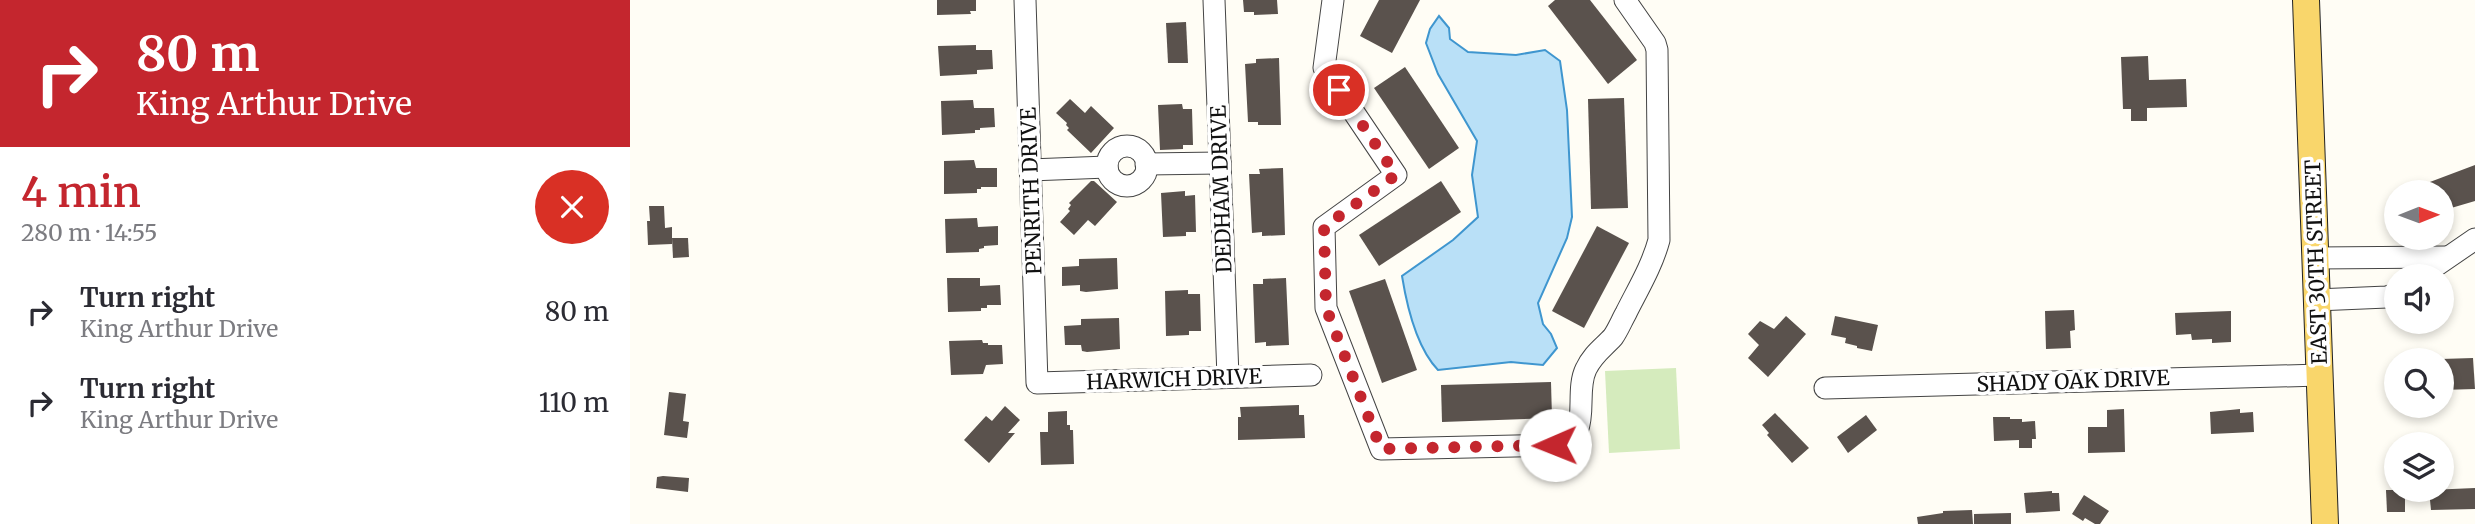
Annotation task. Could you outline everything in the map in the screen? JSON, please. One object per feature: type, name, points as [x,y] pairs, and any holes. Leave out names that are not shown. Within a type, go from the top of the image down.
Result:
[{"type":"main road","name":"EAST 30TH STREET","points":[[2306,0],[2325,524]]},
{"type":"street","name":"PENRITH DRIVE","points":[[1025,0],[1037,383]]},
{"type":"street","name":"DEDHAM DRIVE","points":[[1214,0],[1228,377]]},
{"type":"street","points":[[1333,0],[1324,68],[1396,175],[1324,227],[1326,308],[1381,449],[1560,444],[1573,437],[1580,426],[1580,390],[1584,371],[1594,354],[1616,332],[1654,260],[1659,240],[1657,50],[1625,0]]},
{"type":"street","points":[[1030,170],[1107,167],[1112,179],[1130,186],[1141,180],[1146,164],[1220,163]]},
{"type":"street","points":[[2437,264],[2475,239]]},
{"type":"street","points":[[2315,258],[2446,257]]},
{"type":"street","points":[[2316,300],[2384,297]]},
{"type":"street","name":"HARWICH DRIVE","points":[[1037,383],[1311,375]]},
{"type":"street","name":"SHADY OAK DRIVE","points":[[1825,388],[2320,375]]},
{"type":"green space","points":[[1676,368],[1680,449],[1609,453],[1605,371]]},
{"type":"water","points":[[1439,16],[1449,28],[1450,39],[1468,52],[1516,55],[1545,50],[1560,61],[1567,110],[1572,217],[1567,238],[1538,303],[1543,324],[1557,348],[1543,365],[1511,362],[1438,370],[1418,338],[1410,313],[1402,276],[1453,240],[1478,217],[1472,175],[1477,141],[1438,74],[1426,43],[1430,29]]},
{"type":"building","points":[[937,0],[976,0],[976,11],[970,11],[971,14],[937,15]]},
{"type":"building","points":[[1243,0],[1277,0],[1278,14],[1254,15],[1254,12],[1244,12]]},
{"type":"building","points":[[1379,0],[1420,0],[1392,53],[1360,36]]},
{"type":"building","points":[[1555,0],[1590,0],[1637,60],[1608,84],[1548,6]]},
{"type":"building","points":[[1186,22],[1188,63],[1168,63],[1166,23]]},
{"type":"building","points":[[976,45],[976,50],[992,50],[993,69],[977,70],[977,74],[940,76],[938,46]]},
{"type":"building","points":[[2148,56],[2149,80],[2186,79],[2187,107],[2147,108],[2147,121],[2131,121],[2131,109],[2123,109],[2121,57]]},
{"type":"building","points":[[1279,58],[1281,125],[1248,122],[1245,64],[1256,63],[1256,59]]},
{"type":"building","points":[[1405,67],[1459,148],[1429,169],[1374,88]]},
{"type":"building","points":[[1624,98],[1628,208],[1591,209],[1588,99]]},
{"type":"building","points":[[1070,99],[1085,113],[1091,106],[1114,128],[1091,153],[1067,130],[1067,123],[1056,113]]},
{"type":"building","points":[[973,100],[974,108],[994,108],[995,127],[980,128],[975,130],[975,133],[942,135],[941,101]]},
{"type":"building","points":[[1182,104],[1183,109],[1192,109],[1193,145],[1183,145],[1183,149],[1160,150],[1158,105]]},
{"type":"building","points":[[974,160],[976,168],[997,168],[997,187],[981,187],[977,189],[977,193],[944,194],[944,161]]},
{"type":"building","points":[[2475,165],[2475,201],[2454,207],[2454,180],[2435,180]]},
{"type":"building","points":[[1283,168],[1285,235],[1262,236],[1262,232],[1252,233],[1249,174],[1260,174],[1259,169]]},
{"type":"building","points":[[1091,181],[1117,202],[1095,226],[1088,220],[1074,235],[1060,222],[1070,211],[1069,203]]},
{"type":"building","points":[[1441,181],[1461,212],[1379,266],[1359,235]]},
{"type":"building","points":[[1185,191],[1185,196],[1195,195],[1196,232],[1186,232],[1186,236],[1163,237],[1161,193]]},
{"type":"building","points":[[649,206],[664,206],[665,228],[672,227],[672,244],[648,245]]},
{"type":"building","points":[[977,218],[978,227],[998,226],[998,245],[984,246],[979,252],[946,253],[945,219]]},
{"type":"building","points":[[1597,226],[1629,243],[1584,328],[1552,311]]},
{"type":"building","points":[[672,238],[688,238],[689,257],[673,258]]},
{"type":"building","points":[[1117,258],[1118,289],[1086,292],[1080,291],[1080,285],[1062,286],[1062,267],[1079,266],[1079,259]]},
{"type":"building","points":[[947,278],[980,278],[980,286],[1000,285],[1001,305],[987,305],[987,308],[981,308],[981,311],[948,312]]},
{"type":"building","points":[[1286,278],[1289,345],[1266,346],[1266,342],[1255,343],[1253,284],[1263,284],[1263,279]]},
{"type":"building","points":[[1385,279],[1417,370],[1382,383],[1349,291]]},
{"type":"building","points":[[1188,290],[1188,294],[1200,294],[1201,331],[1189,331],[1189,335],[1166,336],[1165,291]]},
{"type":"building","points":[[2074,310],[2075,330],[2070,331],[2071,348],[2046,349],[2045,311]]},
{"type":"building","points":[[2231,311],[2231,342],[2212,343],[2212,339],[2192,340],[2191,334],[2176,335],[2175,313]]},
{"type":"building","points":[[1786,316],[1806,334],[1768,377],[1748,358],[1759,345],[1748,334],[1760,321],[1774,329]]},
{"type":"building","points":[[1835,316],[1878,325],[1872,351],[1845,343],[1846,338],[1831,335]]},
{"type":"building","points":[[1119,318],[1120,349],[1087,352],[1082,351],[1081,345],[1065,345],[1064,326],[1081,325],[1081,319]]},
{"type":"building","points":[[982,340],[988,345],[1002,345],[1003,364],[986,365],[983,374],[951,375],[949,341]]},
{"type":"building","points":[[2473,358],[2475,389],[2454,390],[2454,359]]},
{"type":"building","points":[[1551,382],[1552,418],[1442,422],[1441,385]]},
{"type":"building","points":[[669,392],[686,394],[683,421],[689,422],[687,438],[664,435]]},
{"type":"building","points":[[1299,405],[1299,415],[1304,415],[1305,438],[1238,440],[1240,407]]},
{"type":"building","points":[[1005,406],[1020,420],[1008,433],[1015,433],[989,463],[964,440],[986,416],[992,421]]},
{"type":"building","points":[[2124,409],[2125,452],[2088,453],[2088,427],[2107,427],[2107,410]]},
{"type":"building","points":[[2240,409],[2240,413],[2253,412],[2254,432],[2211,434],[2210,412]]},
{"type":"building","points":[[1067,411],[1067,425],[1073,430],[1074,464],[1041,465],[1040,432],[1048,432],[1048,412]]},
{"type":"building","points":[[1775,413],[1809,448],[1792,463],[1767,435],[1769,433],[1762,425]]},
{"type":"building","points":[[1866,415],[1877,430],[1848,453],[1837,437]]},
{"type":"building","points":[[1993,417],[2022,419],[2022,422],[2035,421],[2036,439],[2032,439],[2032,448],[2019,448],[2019,440],[1994,441]]},
{"type":"building","points":[[657,477],[689,478],[688,492],[656,488]]},
{"type":"building","points":[[2475,488],[2475,509],[2431,510],[2430,502],[2454,502],[2454,489]]},
{"type":"building","points":[[2024,493],[2059,493],[2060,511],[2026,513]]},
{"type":"building","points":[[2084,495],[2109,511],[2100,524],[2085,518],[2083,521],[2072,514]]},
{"type":"building","points":[[2387,502],[2405,502],[2405,512],[2387,512]]},
{"type":"building","points":[[1972,510],[1973,524],[1918,524],[1917,517],[1943,511]]},
{"type":"building","points":[[2011,513],[2011,524],[1974,524],[1974,514]]},
{"type":"route","points":[[1339,90],[1396,175],[1324,227],[1326,308],[1381,449],[1555,445]]}]
